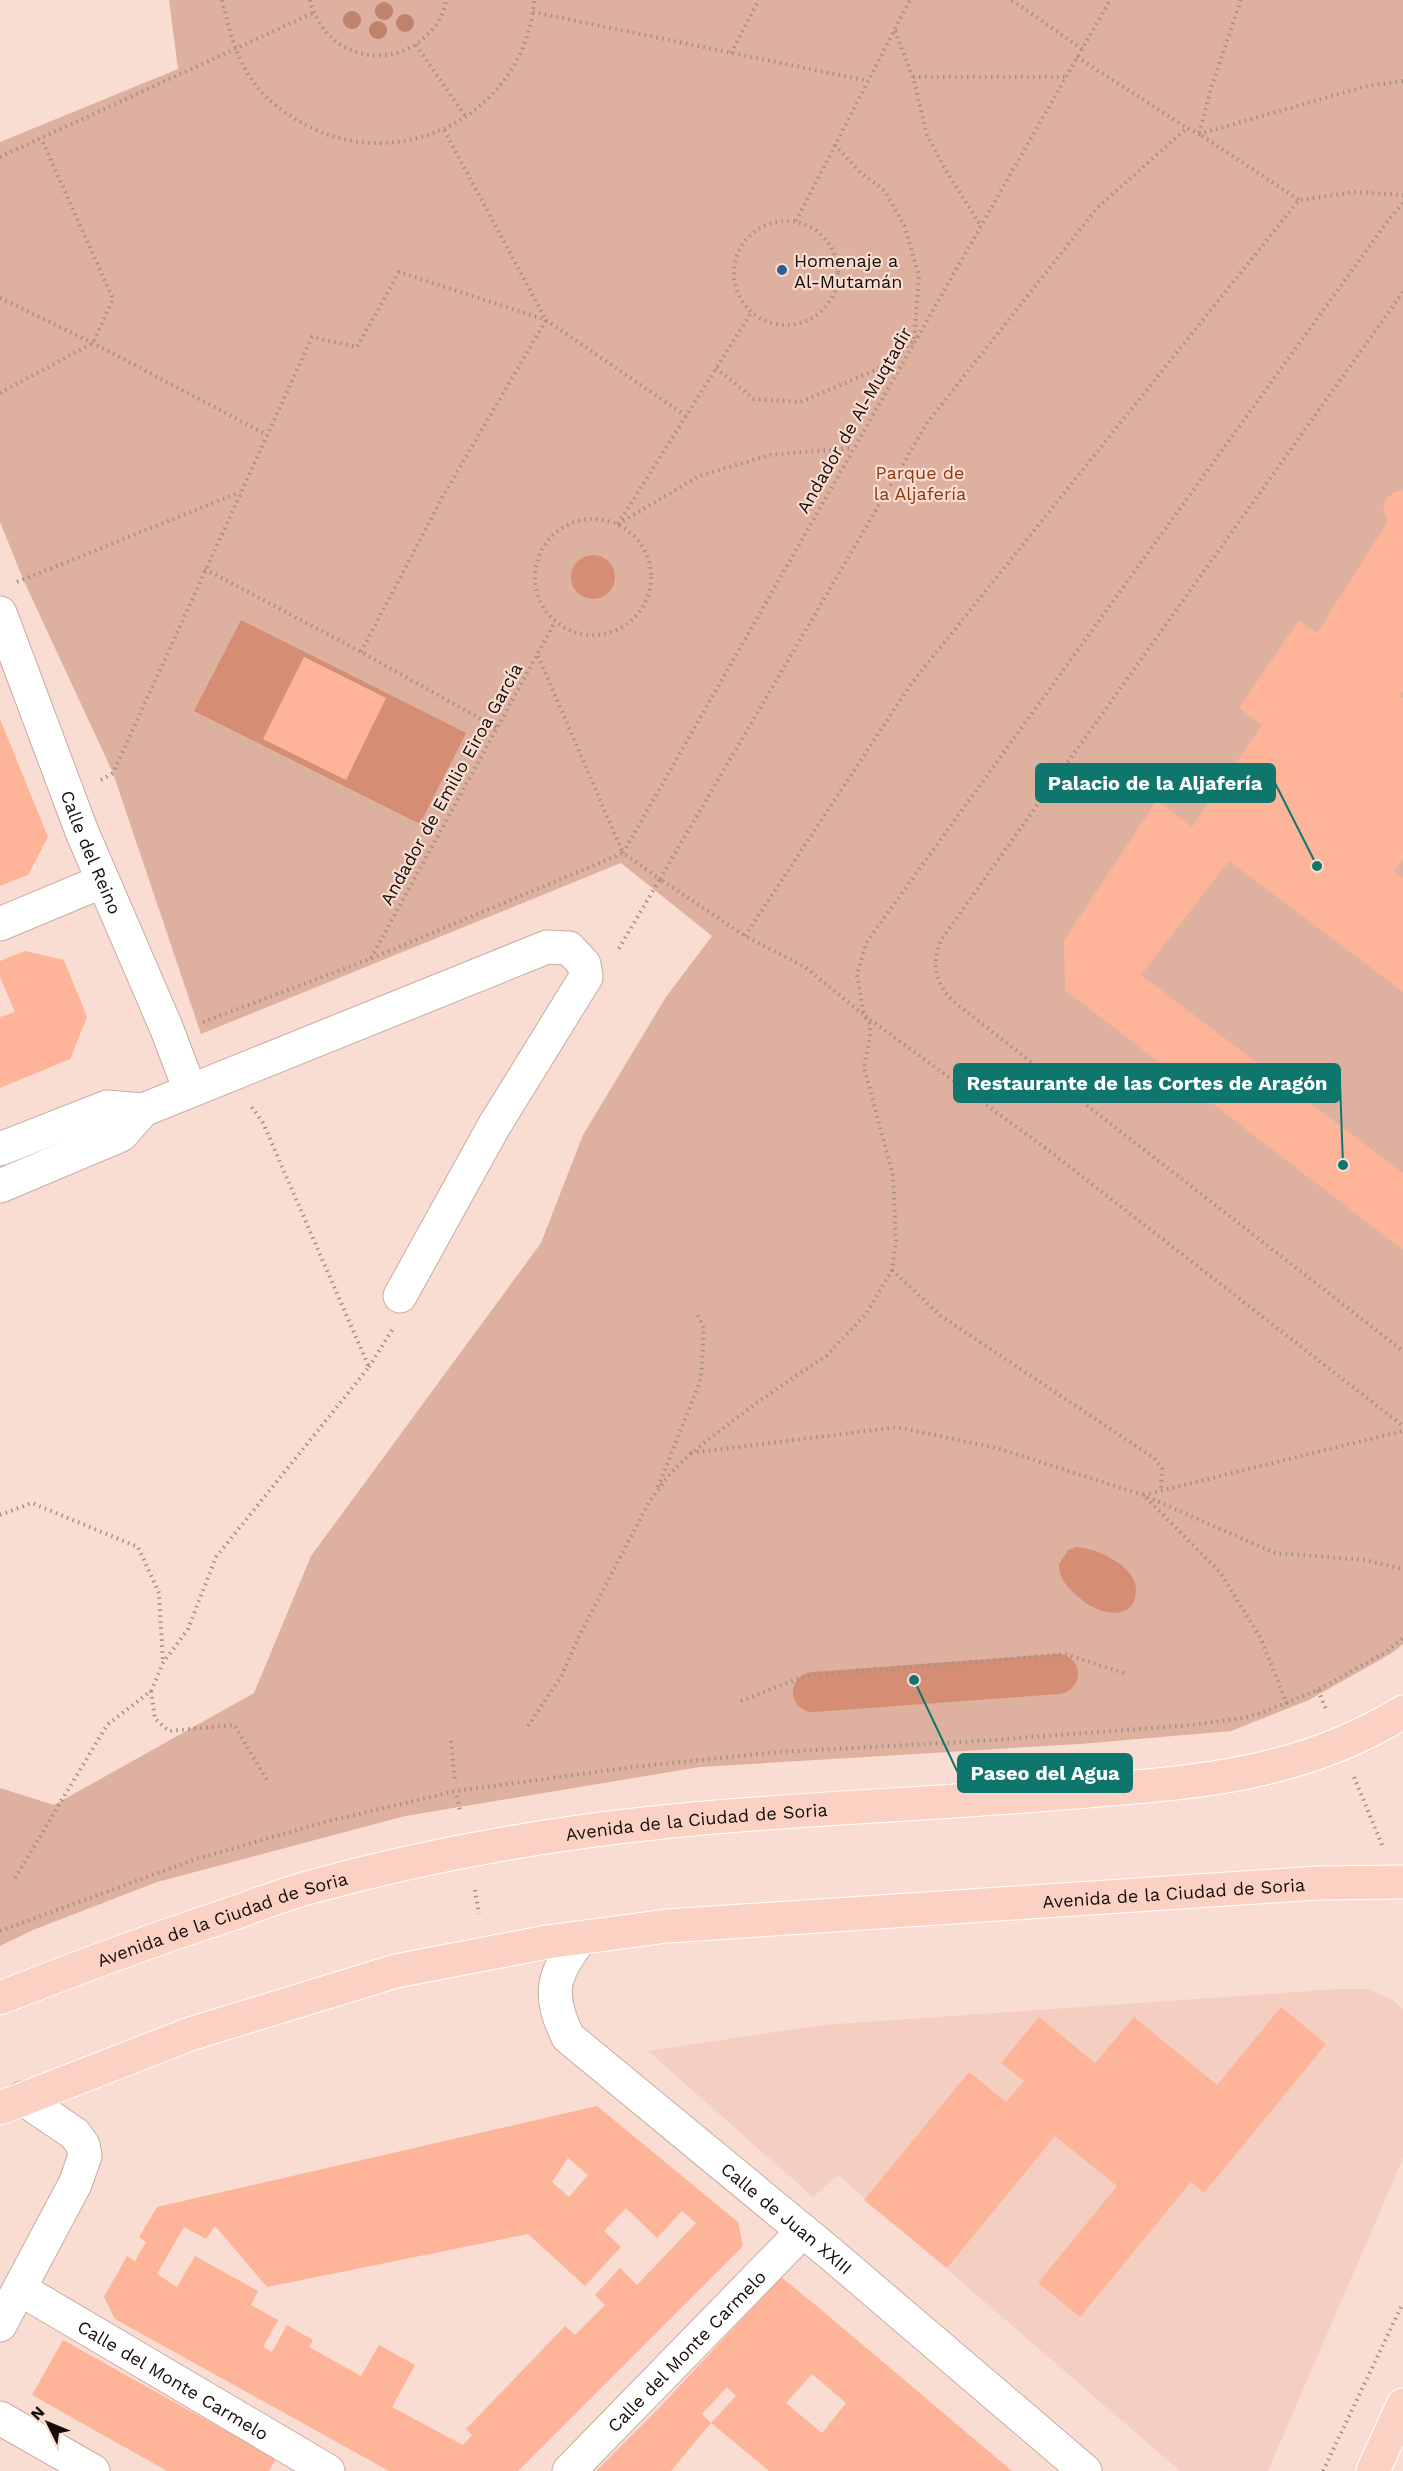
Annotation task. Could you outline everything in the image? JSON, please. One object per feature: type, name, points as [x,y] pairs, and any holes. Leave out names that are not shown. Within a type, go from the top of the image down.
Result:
[{"type":"main road","name":"Avenida de la Ciudad de Soria","points":[[0,1998],[86,1965],[305,1889],[435,1858],[553,1836],[663,1822],[996,1799],[1190,1782],[1232,1776],[1271,1768],[1341,1745],[1403,1712]]},
{"type":"main road","name":"Avenida de la Ciudad de Soria","points":[[11,2103],[190,2034],[396,1971],[547,1942],[667,1926],[1318,1884],[1403,1882]]},
{"type":"main road","points":[[1373,2471],[1403,2404]]},
{"type":"street","name":"Calle del Reino","points":[[0,613],[82,832],[190,1090]]},
{"type":"street","points":[[0,924],[103,881]]},
{"type":"street","points":[[0,1186],[121,1135],[143,1110],[190,1090],[548,947],[569,948],[584,964],[586,977],[494,1126],[400,1296]]},
{"type":"street","points":[[0,1149],[107,1107],[143,1110]]},
{"type":"street","name":"Calle de Juan XXIII","points":[[581,1938],[559,1968],[556,1980],[557,2010],[568,2037],[803,2231],[1085,2471]]},
{"type":"street","points":[[0,2325],[75,2184],[85,2156],[83,2145],[75,2134],[11,2103]]},
{"type":"street","name":"Calle del Monte Carmelo","points":[[568,2471],[803,2231]]},
{"type":"street","name":"Calle del Monte Carmelo","points":[[20,2289],[328,2471]]},
{"type":"street","points":[[0,2418],[93,2471]]},
{"type":"path","points":[[222,0],[234,49],[256,85],[286,114],[322,134],[363,143],[404,142],[444,130],[466,117],[498,89],[521,53],[533,12],[534,0]]},
{"type":"path","points":[[310,0],[313,13],[326,33],[346,48],[369,56],[393,54],[416,45],[434,29],[446,0]]},
{"type":"path","points":[[731,53],[759,0]]},
{"type":"path","points":[[796,221],[910,0]]},
{"type":"path","points":[[1012,0],[1082,49]]},
{"type":"path","name":"Andador de Al-Muqtadir","points":[[623,854],[1110,0]]},
{"type":"path","points":[[1199,134],[1212,85],[1241,0]]},
{"type":"path","points":[[533,12],[868,81]]},
{"type":"path","points":[[0,157],[313,13]]},
{"type":"path","points":[[895,30],[913,77],[927,135],[945,170],[981,226]]},
{"type":"path","points":[[416,45],[466,117]]},
{"type":"path","points":[[1077,57],[1299,200],[1356,192],[1403,195]]},
{"type":"path","points":[[913,77],[1065,77]]},
{"type":"path","points":[[1199,134],[1367,86],[1403,81]]},
{"type":"path","points":[[660,879],[927,423],[1097,208],[1187,128]]},
{"type":"path","points":[[444,130],[546,320]]},
{"type":"path","points":[[0,393],[93,343],[113,299],[41,138]]},
{"type":"path","points":[[716,368],[754,399],[800,402],[878,369],[914,341],[919,276],[905,227],[885,191],[860,172],[835,145]]},
{"type":"path","points":[[745,936],[911,684],[1299,200]]},
{"type":"path","points":[[656,1493],[670,1474],[691,1453],[759,1401],[827,1355],[866,1314],[892,1270],[896,1241],[893,1176],[864,1067],[870,1024],[864,1015],[857,975],[866,943],[1403,203]]},
{"type":"path","points":[[779,221],[796,221],[819,232],[834,253],[838,270],[836,288],[828,303],[816,316],[801,324],[783,325],[766,322],[751,313],[740,299],[734,284],[734,267],[739,250],[748,236],[762,225],[779,221]]},
{"type":"path","points":[[95,783],[113,772],[312,337],[357,347],[399,272],[546,320],[686,416]]},
{"type":"path","points":[[1403,292],[941,940],[934,964],[936,978],[943,991],[954,1002],[1403,1351]]},
{"type":"path","points":[[0,298],[93,343],[267,435]]},
{"type":"path","points":[[618,524],[751,313]]},
{"type":"path","points":[[361,652],[443,496],[546,320]]},
{"type":"path","points":[[618,524],[699,476],[770,454],[854,448]]},
{"type":"path","points":[[14,583],[240,492]]},
{"type":"path","points":[[600,519],[618,524],[634,536],[645,552],[651,571],[650,591],[642,609],[628,623],[611,633],[592,636],[572,632],[555,622],[543,608],[536,591],[534,572],[539,554],[549,538],[564,526],[581,520],[600,519]]},
{"type":"path","points":[[205,569],[497,728]]},
{"type":"path","name":"Andador de Emilio Eiroa García","points":[[370,958],[555,622]]},
{"type":"path","points":[[537,655],[623,854],[745,936],[805,967],[864,1015],[1052,1153],[1403,1426]]},
{"type":"path","points":[[193,1026],[370,958],[623,854]]},
{"type":"path","points":[[15,1878],[107,1725],[151,1691],[163,1663],[188,1629],[216,1557],[369,1367],[263,1123],[229,1075]]},
{"type":"path","points":[[892,1270],[941,1316],[1154,1458],[1162,1468],[1161,1491]]},
{"type":"path","points":[[528,1726],[562,1675],[584,1627],[656,1493],[701,1379],[704,1328],[696,1312]]},
{"type":"path","points":[[691,1453],[897,1427],[1000,1449],[1143,1495],[1275,1553],[1365,1560],[1403,1569]]},
{"type":"path","points":[[1143,1495],[1403,1431]]},
{"type":"path","points":[[1143,1495],[1220,1572],[1261,1639],[1287,1704]]},
{"type":"path","points":[[0,1515],[32,1503],[138,1547],[159,1593],[163,1663]]},
{"type":"path","points":[[1325,1707],[1318,1690],[1386,1652],[1403,1638]]},
{"type":"path","points":[[741,1701],[805,1676],[1065,1654],[1127,1674]]},
{"type":"path","points":[[151,1691],[155,1719],[169,1731],[234,1725],[267,1780]]},
{"type":"path","points":[[451,1741],[455,1783]]},
{"type":"path","points":[[1355,1779],[1382,1846]]},
{"type":"path","points":[[457,1796],[460,1811]]},
{"type":"path","points":[[475,1890],[480,1914]]},
{"type":"path","points":[[1323,2471],[1403,2303]]},
{"type":"shaded area","points":[[593,555],[608,562],[615,577],[608,592],[593,599],[578,592],[571,577],[578,562]]},
{"type":"shaded area","points":[[241,620],[466,733],[420,824],[194,711]]},
{"type":"shaded area","points":[[1076,1547],[1104,1555],[1130,1573],[1136,1590],[1130,1607],[1116,1613],[1107,1612],[1090,1606],[1070,1589],[1063,1581],[1059,1564],[1068,1550]]},
{"type":"shaded area","points":[[1340,1989],[1368,1989],[1393,2000],[1403,2009],[1403,2158],[1268,2471],[1180,2471],[838,2175],[813,2197],[648,2051],[822,2025]]},
{"type":"green space","name":"Parque de la Aljafería","points":[[169,0],[1403,0],[1403,1644],[1392,1653],[1309,1700],[1231,1731],[1080,1744],[700,1767],[405,1816],[157,1882],[33,1930],[0,1946],[0,1788],[54,1805],[254,1693],[311,1556],[541,1243],[583,1135],[666,997],[712,936],[621,863],[201,1034],[113,773],[23,579],[0,522],[0,142],[178,69]]},
{"type":"building","points":[[1403,490],[1403,691],[1400,695],[1403,698],[1403,859],[1394,871],[1403,878],[1403,992],[1229,861],[1141,975],[1403,1173],[1403,1250],[1065,990],[1064,940],[1157,800],[1192,827],[1262,725],[1239,708],[1299,620],[1317,633],[1388,521],[1383,508],[1385,500],[1393,493]]},
{"type":"building","points":[[304,657],[386,698],[346,780],[263,739]]},
{"type":"building","points":[[0,719],[48,837],[28,875],[0,886]]},
{"type":"building","points":[[25,951],[64,960],[87,1017],[70,1059],[0,1088],[0,1017],[15,1012],[0,977],[0,961]]},
{"type":"building","points":[[1281,2007],[1326,2044],[1204,2193],[1191,2182],[1080,2317],[1038,2283],[1117,2186],[1055,2136],[947,2268],[864,2200],[969,2072],[1006,2102],[1024,2081],[1001,2063],[1039,2017],[1095,2063],[1134,2017],[1217,2085]]},
{"type":"building","points":[[597,2106],[738,2222],[743,2246],[518,2471],[389,2471],[115,2319],[104,2297],[127,2256],[135,2261],[146,2242],[139,2237],[157,2207]],"holes":[[[568,2158],[588,2175],[569,2197],[552,2182]],[[626,2208],[657,2238],[682,2211],[696,2223],[637,2285],[620,2268],[595,2295],[605,2305],[575,2335],[565,2326],[466,2429],[472,2435],[463,2445],[392,2407],[415,2365],[379,2345],[361,2376],[309,2347],[313,2340],[287,2325],[272,2352],[263,2347],[278,2320],[251,2305],[258,2291],[195,2256],[177,2287],[157,2274],[184,2227],[206,2239],[215,2226],[267,2287],[528,2234],[585,2286],[621,2247],[604,2231]]]},
{"type":"building","points":[[781,2277],[1012,2471],[769,2471],[711,2423],[671,2471],[596,2471],[659,2408]],"holes":[[[812,2374],[846,2403],[822,2433],[786,2403]],[[727,2387],[736,2396],[711,2423],[702,2414]]]},
{"type":"building","points":[[63,2340],[276,2459],[269,2471],[167,2471],[32,2395]]},
{"type":"waterway","points":[[813,1692],[1058,1674]]},
{"type":"place","name":"Homenaje a Al-Mutamán","points":[[782,270]]},
{"type":"place","name":"Palacio de la Aljafería","points":[[1317,866]]},
{"type":"place","name":"Restaurante de las Cortes de Aragón","points":[[1343,1165]]},
{"type":"place","name":"Paseo del Agua","points":[[914,1680]]}]
